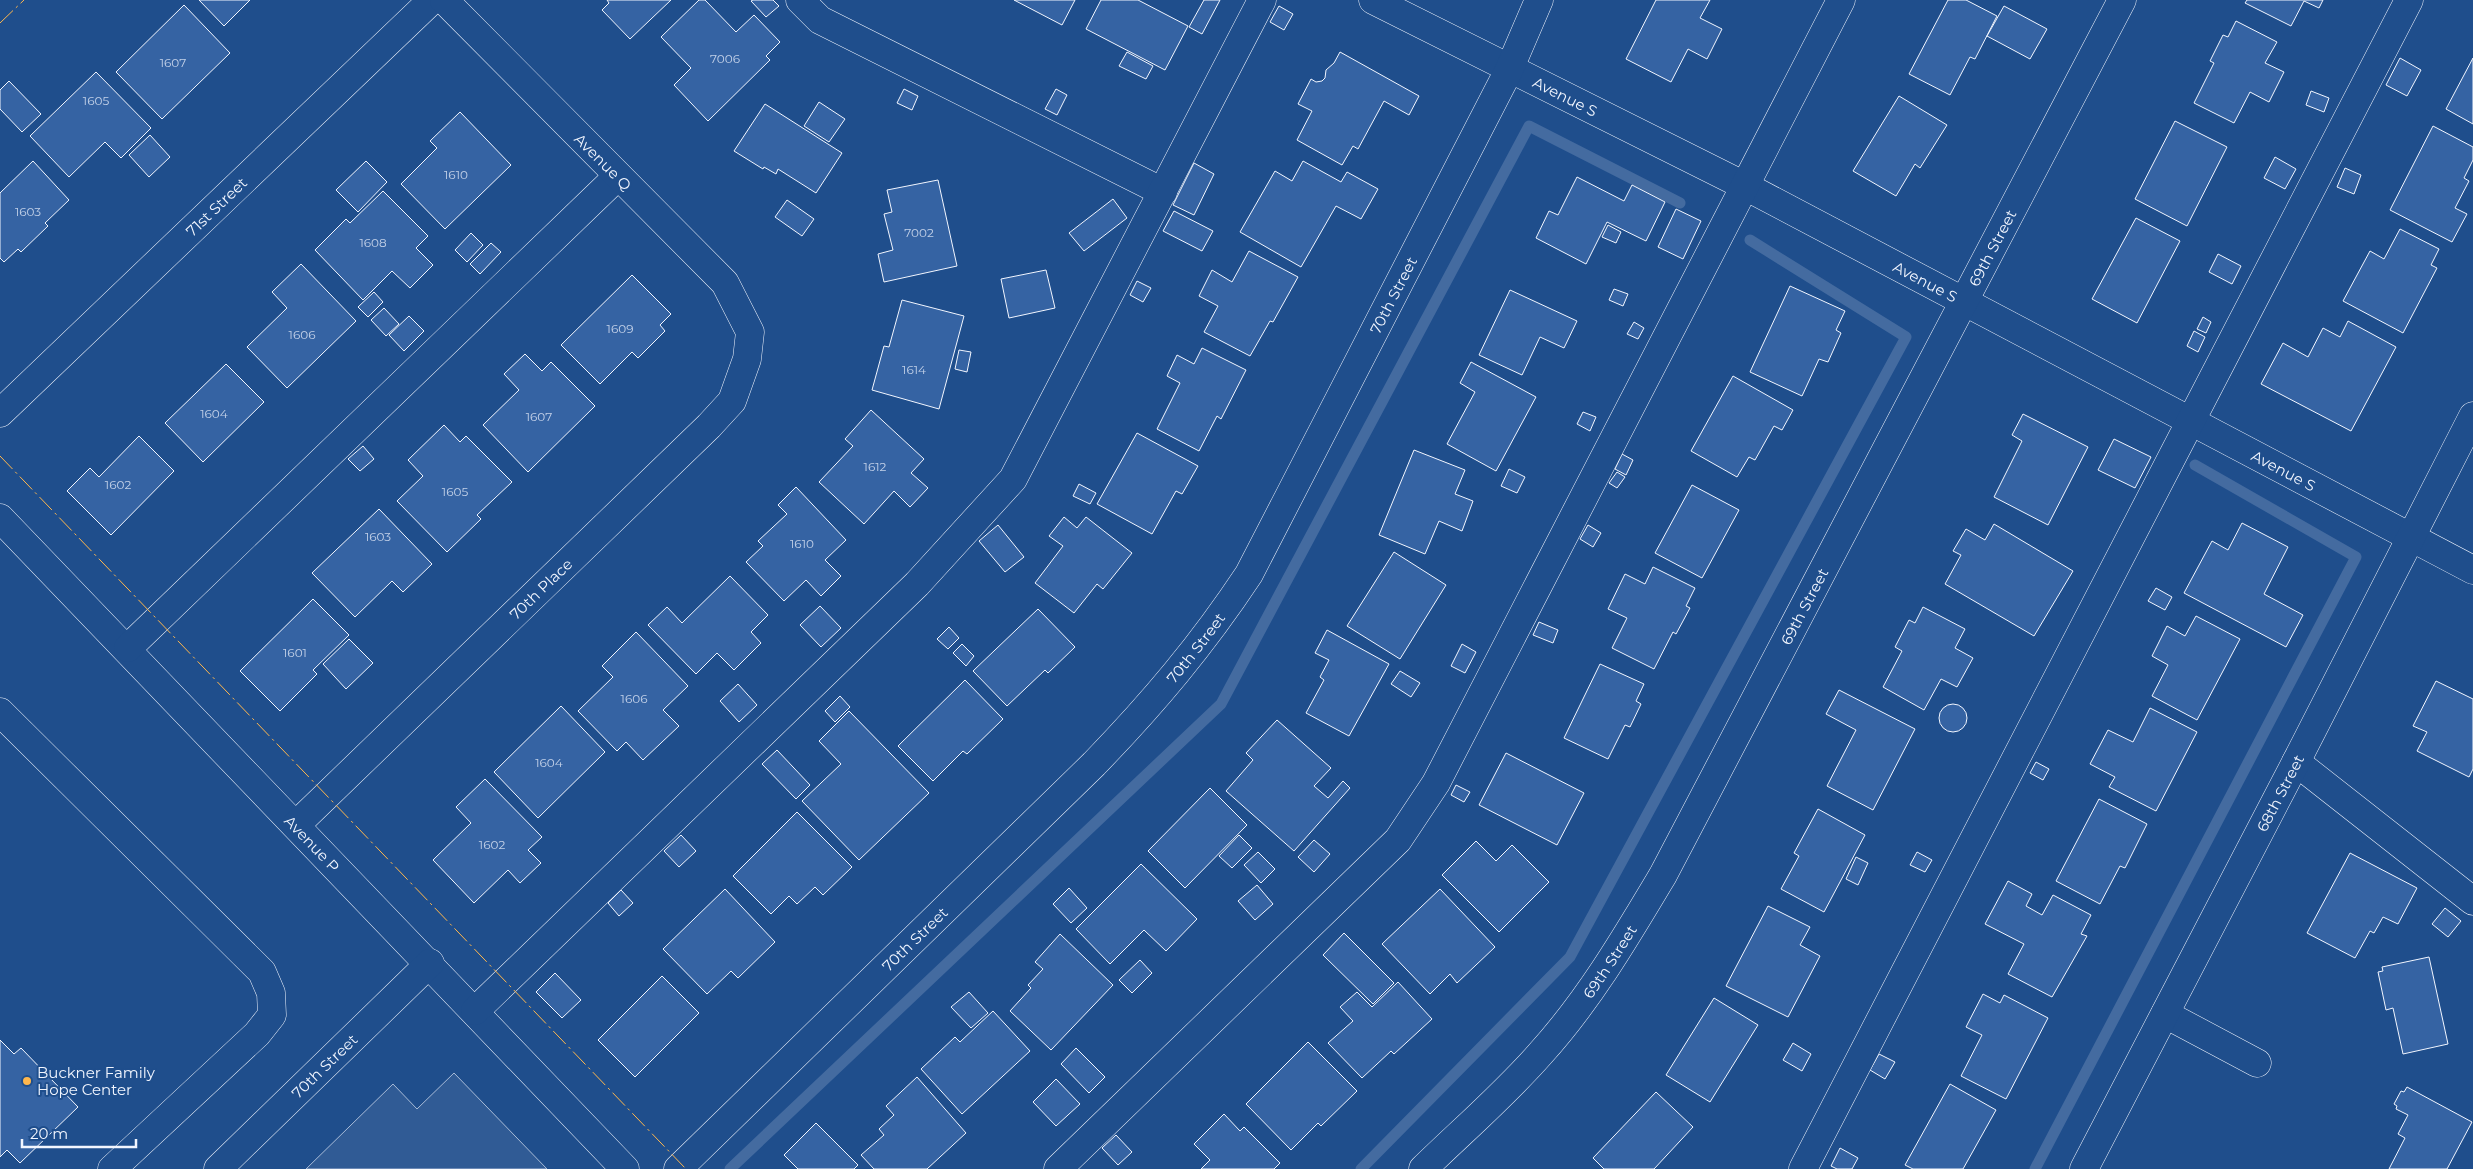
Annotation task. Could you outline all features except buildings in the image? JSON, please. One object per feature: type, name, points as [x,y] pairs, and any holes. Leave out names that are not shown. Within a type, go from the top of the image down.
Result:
[{"type":"street","name":"71st Street","points":[[0,413],[432,0]]},
{"type":"street","name":"Avenue Q","points":[[444,0],[725,283],[750,332]]},
{"type":"street","points":[[800,0],[820,20],[1164,192]]},
{"type":"street","points":[[476,1011],[917,584],[1014,479],[1262,0]]},
{"type":"street","name":"Avenue S","points":[[1373,0],[1509,70],[1745,186],[2473,570]]},
{"type":"street","name":"70th Street","points":[[678,1169],[1094,764],[1144,712],[1214,628],[1249,574],[1509,70],[1539,0]]},
{"type":"street","points":[[1058,1169],[1398,840],[1436,783],[1841,0]]},
{"type":"street","name":"69th Street","points":[[1423,1169],[1540,1054],[1576,1010],[1622,944],[1663,875],[2122,0]]},
{"type":"street","points":[[1803,1169],[2367,85],[2409,0]]},
{"type":"street","points":[[128,648],[618,176]]},
{"type":"street","name":"70th Place","points":[[296,825],[732,401],[747,359],[750,332]]},
{"type":"street","name":"68th Street","points":[[2084,1169],[2296,762],[2473,416]]},
{"type":"street","name":"Avenue P","points":[[0,518],[128,648],[625,1169]]},
{"type":"street","points":[[0,712],[262,972],[271,993],[272,1015],[257,1034],[112,1169]]},
{"type":"street","points":[[2296,762],[2473,901]]},
{"type":"street","name":"70th Street","points":[[218,1169],[430,963]]},
{"type":"street","points":[[2165,1014],[2257,1063]]},
{"type":"shaded area","points":[[454,1073],[547,1169],[306,1169],[393,1084],[417,1109]]},
{"type":"waterway","points":[[730,1169],[1221,704],[1529,126],[1680,203]]},
{"type":"waterway","points":[[1361,1169],[1570,957],[1906,337],[1750,240]]},
{"type":"waterway","points":[[2035,1169],[2356,557],[2195,465]]},
{"type":"power","points":[[0,23],[24,0]]},
{"type":"power","points":[[0,456],[686,1169]]},
{"type":"place","name":"Buckner Family Hope Center","points":[[27,1081]]}]
